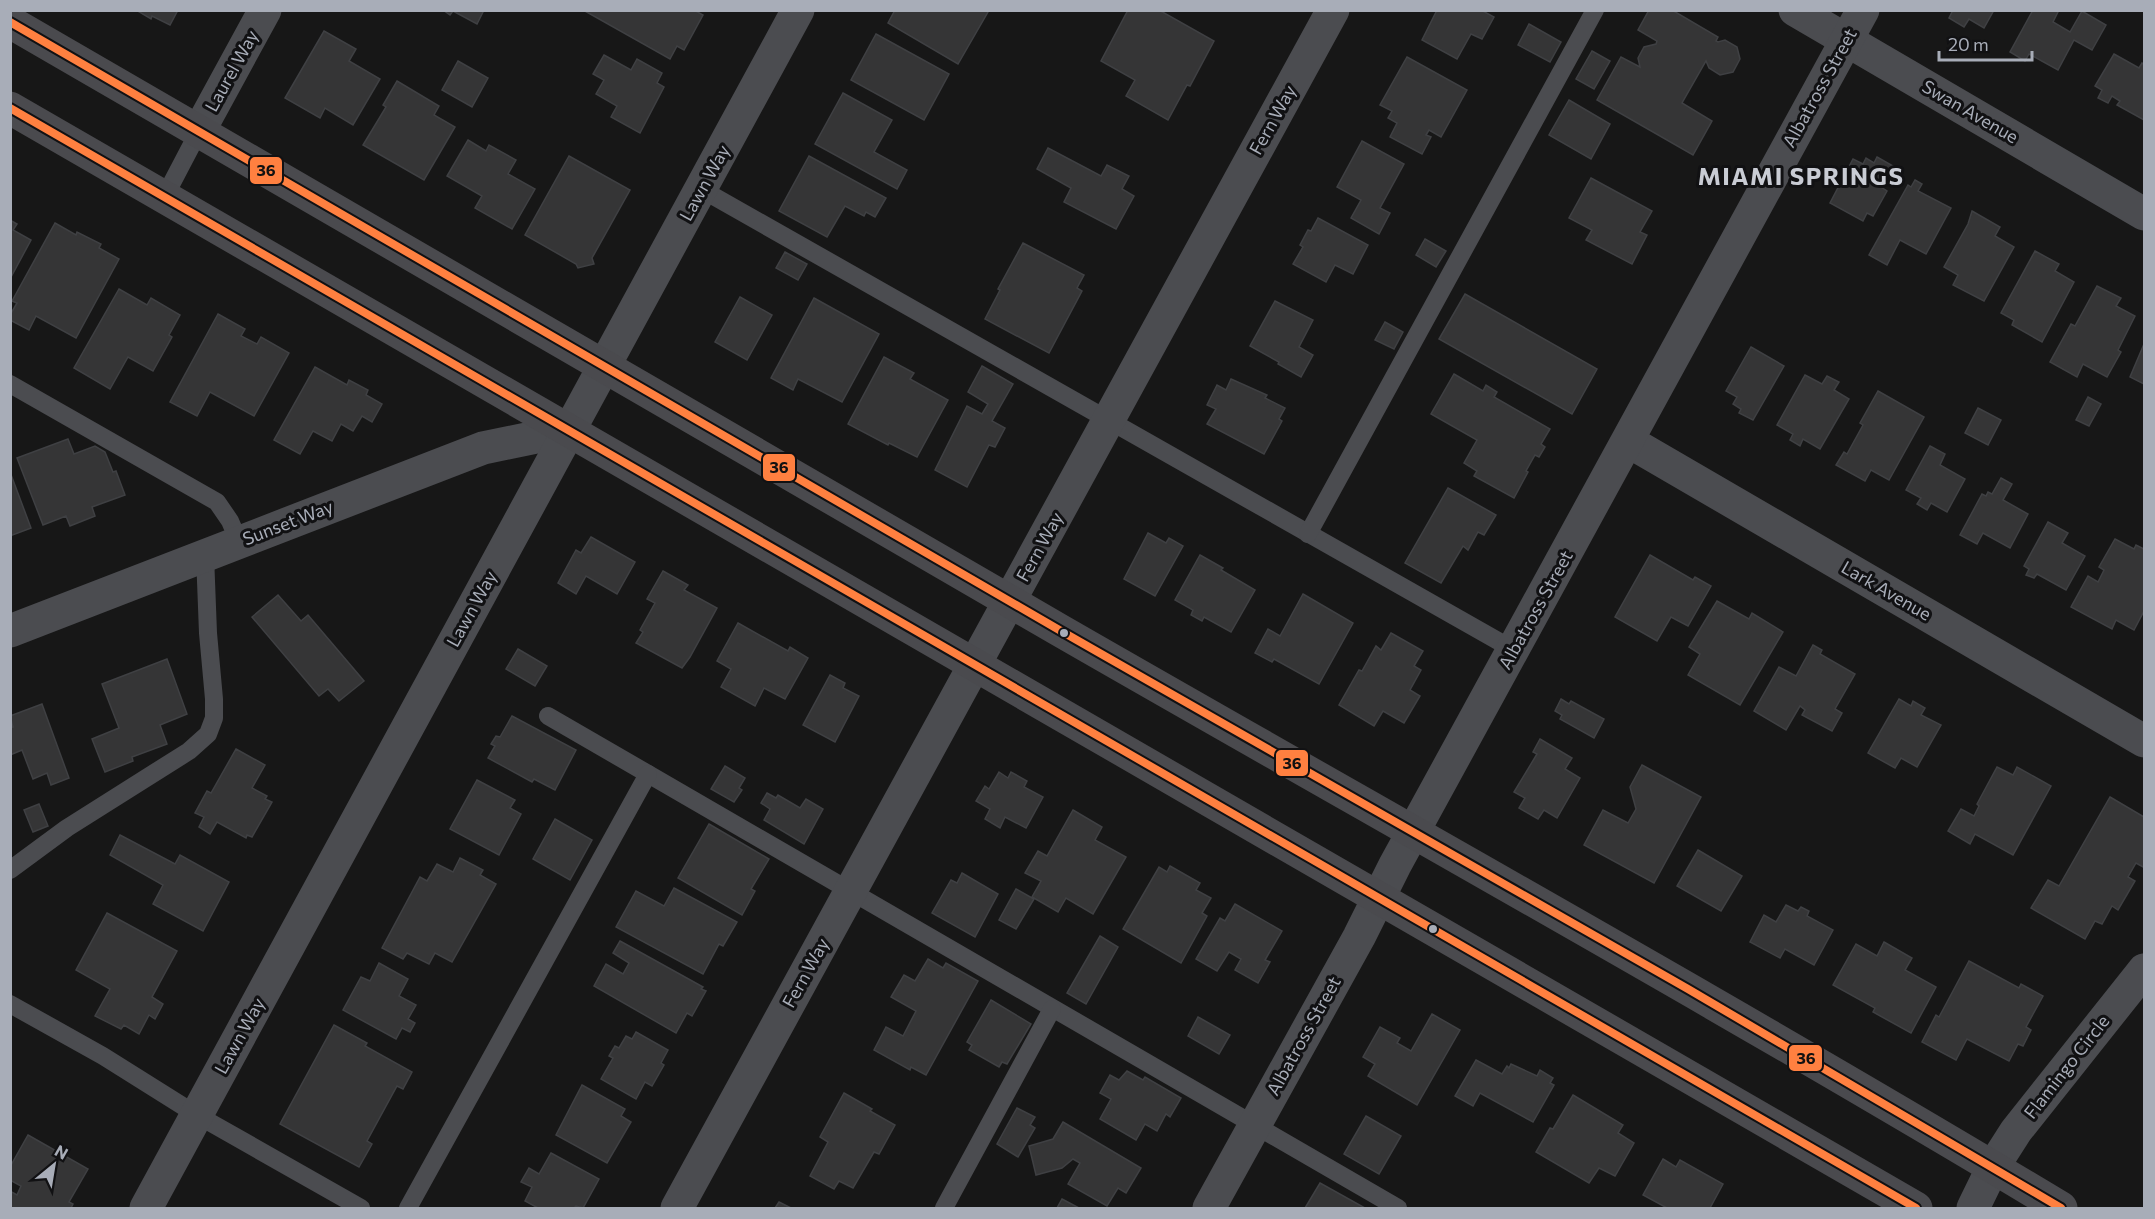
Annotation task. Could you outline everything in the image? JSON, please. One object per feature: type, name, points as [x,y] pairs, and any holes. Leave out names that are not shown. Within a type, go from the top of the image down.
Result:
[{"type":"street","name":"Laurel Way","points":[[199,131],[265,10]]},
{"type":"street","name":"Lawn Way","points":[[146,1209],[798,10]]},
{"type":"street","name":"Fern Way","points":[[677,1209],[1333,10]]},
{"type":"street","name":"Swan Avenue","points":[[1795,10],[2145,214]]},
{"type":"street","name":"Albatross Street","points":[[1209,1209],[1359,937],[1413,831],[1863,10]]},
{"type":"street","points":[[10,22],[604,368],[1413,831],[1993,1167],[2061,1209]]},
{"type":"street","points":[[10,108],[1916,1209]]},
{"type":"street","name":"Sunset Way","points":[[10,631],[483,448],[570,430]]},
{"type":"street","name":"Lark Avenue","points":[[1628,441],[2145,741]]},
{"type":"street","name":"Flamingo Circle","points":[[1973,1209],[1993,1167],[2016,1131],[2143,974]]},
{"type":"lane","points":[[1308,534],[1595,10]]},
{"type":"lane","points":[[165,196],[199,131]]},
{"type":"lane","points":[[701,189],[1514,650]]},
{"type":"lane","points":[[10,384],[217,502],[230,521],[239,542]]},
{"type":"lane","points":[[10,870],[67,828],[189,751],[208,734],[214,718],[214,699],[208,633],[205,555]]},
{"type":"lane","points":[[548,717],[1398,1209]]},
{"type":"lane","points":[[408,1209],[648,774]]},
{"type":"lane","points":[[10,1004],[103,1056],[197,1115],[361,1209]]},
{"type":"lane","points":[[944,1209],[1052,1009]]},
{"type":"building","points":[[136,10],[178,10],[170,25],[152,16],[151,19]]},
{"type":"building","points":[[443,10],[484,10],[477,24],[453,11],[450,15]]},
{"type":"building","points":[[583,10],[694,10],[703,15],[684,50],[677,46],[670,59]]},
{"type":"building","points":[[895,10],[985,10],[988,12],[958,64],[888,23]]},
{"type":"building","points":[[1128,10],[1159,10],[1214,41],[1190,86],[1187,85],[1168,120],[1126,96],[1135,80],[1101,61]]},
{"type":"building","points":[[1437,10],[1481,10],[1494,17],[1482,39],[1471,34],[1457,59],[1422,40]]},
{"type":"building","points":[[1649,10],[1672,10],[1718,37],[1716,41],[1725,40],[1737,47],[1740,59],[1733,72],[1720,75],[1709,68],[1706,61],[1682,103],[1712,121],[1693,155],[1597,100],[1621,57],[1640,67],[1638,58],[1644,47],[1656,44],[1657,41],[1638,30]]},
{"type":"building","points":[[1953,10],[1994,10],[1984,28],[1969,19],[1964,27],[1949,18]]},
{"type":"building","points":[[2033,10],[2059,10],[2053,22],[2070,32],[2082,11],[2106,25],[2092,50],[2074,40],[2058,70],[2029,54],[2025,61],[2010,52]]},
{"type":"building","points":[[1529,24],[1561,42],[1550,62],[1518,45]]},
{"type":"building","points":[[324,31],[356,49],[349,61],[380,79],[353,125],[325,108],[320,118],[285,98]]},
{"type":"building","points":[[876,34],[949,74],[924,120],[851,80]]},
{"type":"building","points":[[1592,51],[1610,61],[1594,89],[1576,79]]},
{"type":"building","points":[[2114,54],[2139,68],[2142,63],[2144,65],[2144,120],[2117,105],[2120,101],[2112,96],[2108,103],[2098,98],[2102,90],[2095,86]]},
{"type":"building","points":[[604,55],[631,70],[637,59],[662,73],[657,83],[664,87],[640,133],[611,117],[617,106],[596,94],[604,80],[593,74]]},
{"type":"building","points":[[1407,57],[1467,90],[1441,137],[1429,130],[1426,135],[1431,137],[1422,154],[1390,137],[1397,123],[1388,118],[1392,111],[1380,105]]},
{"type":"building","points":[[458,61],[488,78],[472,107],[442,90]]},
{"type":"building","points":[[397,81],[439,106],[434,115],[455,127],[424,180],[363,145],[386,107],[383,105]]},
{"type":"building","points":[[843,93],[892,120],[874,152],[907,170],[897,189],[815,144]]},
{"type":"building","points":[[1569,100],[1610,124],[1591,159],[1549,135]]},
{"type":"building","points":[[468,140],[486,151],[489,145],[516,160],[508,174],[535,189],[512,229],[475,208],[482,196],[447,176]]},
{"type":"building","points":[[1362,141],[1404,164],[1380,208],[1390,213],[1379,234],[1351,218],[1361,200],[1337,187]]},
{"type":"building","points":[[1048,148],[1101,176],[1107,165],[1129,176],[1122,189],[1134,196],[1116,229],[1064,202],[1071,188],[1037,169]]},
{"type":"building","points":[[569,156],[630,190],[592,258],[594,264],[578,268],[576,264],[525,235]]},
{"type":"building","points":[[809,156],[886,198],[875,217],[866,212],[864,216],[845,206],[827,237],[779,211]]},
{"type":"building","points":[[1877,157],[1893,166],[1881,187],[1887,191],[1873,216],[1867,213],[1863,221],[1830,203],[1853,159],[1863,164],[1866,158],[1874,163]]},
{"type":"building","points":[[1591,178],[1652,211],[1640,232],[1647,235],[1632,264],[1586,240],[1592,230],[1569,218]]},
{"type":"building","points":[[1915,180],[1922,184],[1918,191],[1951,208],[1926,254],[1900,240],[1887,265],[1869,255],[1908,185],[1911,187]]},
{"type":"building","points":[[1972,211],[2000,227],[1995,236],[2014,247],[1984,301],[1953,285],[1958,275],[1944,267],[1968,224]]},
{"type":"building","points":[[1318,218],[1368,245],[1353,274],[1335,265],[1326,282],[1293,264],[1303,247],[1300,245],[1308,230],[1311,231]]},
{"type":"building","points":[[10,220],[17,224],[13,230],[31,240],[10,279]]},
{"type":"building","points":[[55,223],[76,235],[77,232],[101,244],[99,248],[119,259],[76,338],[36,316],[29,330],[10,320],[10,315],[17,303],[12,301]]},
{"type":"building","points":[[1425,239],[1446,251],[1436,267],[1416,255]]},
{"type":"building","points":[[1023,243],[1084,275],[1077,288],[1082,291],[1049,353],[985,319]]},
{"type":"building","points":[[2035,251],[2059,264],[2055,271],[2074,282],[2042,342],[2012,325],[2014,320],[2001,313]]},
{"type":"building","points":[[785,252],[807,264],[798,280],[776,268]]},
{"type":"building","points":[[2097,286],[2121,298],[2116,306],[2135,316],[2118,350],[2121,352],[2107,377],[2083,364],[2077,377],[2050,362],[2071,324],[2075,326]]},
{"type":"building","points":[[119,289],[147,305],[151,298],[180,315],[169,335],[172,337],[153,371],[128,357],[110,389],[74,368]]},
{"type":"building","points":[[1465,294],[1597,369],[1572,414],[1439,339]]},
{"type":"building","points":[[740,297],[772,315],[747,360],[715,342]]},
{"type":"building","points":[[814,298],[879,334],[842,402],[798,379],[793,390],[771,378]]},
{"type":"building","points":[[1275,301],[1313,320],[1299,347],[1313,355],[1301,377],[1250,346]]},
{"type":"building","points":[[218,314],[245,329],[241,336],[257,344],[261,337],[289,353],[254,416],[210,392],[197,416],[170,402]]},
{"type":"building","points":[[1385,322],[1403,332],[1394,349],[1375,340]]},
{"type":"building","points":[[2144,344],[2144,384],[2130,377]]},
{"type":"building","points":[[1751,347],[1784,366],[1753,420],[1739,413],[1741,409],[1733,404],[1737,397],[1726,391]]},
{"type":"building","points":[[884,357],[914,373],[910,379],[948,400],[917,457],[848,424]]},
{"type":"building","points":[[982,366],[1013,384],[992,421],[1005,428],[995,447],[989,445],[967,487],[935,470],[967,406],[982,414],[988,404],[968,392]]},
{"type":"building","points":[[315,367],[347,385],[349,380],[368,390],[366,395],[382,404],[372,422],[362,416],[353,431],[341,424],[332,441],[313,431],[300,454],[274,440]]},
{"type":"building","points":[[1454,374],[1483,391],[1486,385],[1497,392],[1494,397],[1550,429],[1541,444],[1545,447],[1539,457],[1535,455],[1514,498],[1474,476],[1477,471],[1464,463],[1477,440],[1431,414]]},
{"type":"building","points":[[1805,375],[1822,384],[1827,376],[1839,382],[1834,390],[1849,399],[1820,449],[1803,439],[1800,446],[1790,440],[1793,434],[1777,425]]},
{"type":"building","points":[[1231,379],[1267,395],[1265,398],[1285,408],[1279,419],[1282,421],[1264,454],[1207,424],[1216,409],[1207,405],[1217,385],[1226,390]]},
{"type":"building","points":[[1878,391],[1924,417],[1889,480],[1871,470],[1865,481],[1836,465],[1844,452],[1847,454],[1863,425],[1860,423]]},
{"type":"building","points":[[2088,397],[2101,404],[2089,426],[2076,420]]},
{"type":"building","points":[[1978,408],[2001,420],[1988,445],[1965,433]]},
{"type":"building","points":[[68,439],[74,454],[95,446],[105,452],[113,472],[116,471],[125,495],[92,507],[95,516],[70,526],[66,516],[43,525],[17,458]]},
{"type":"building","points":[[1930,446],[1945,454],[1940,465],[1965,479],[1947,512],[1931,503],[1927,510],[1917,504],[1921,498],[1906,490]]},
{"type":"building","points":[[10,472],[31,528],[10,536]]},
{"type":"building","points":[[2001,478],[2012,484],[2003,500],[2028,514],[2010,548],[1983,533],[1977,544],[1960,535],[1982,494],[1986,496],[1988,492],[1992,494]]},
{"type":"building","points":[[1448,488],[1496,515],[1484,535],[1478,532],[1468,550],[1463,546],[1441,583],[1405,563]]},
{"type":"building","points":[[2048,522],[2068,533],[2062,543],[2085,556],[2066,590],[2037,574],[2034,578],[2026,575],[2029,569],[2024,566]]},
{"type":"building","points":[[1148,533],[1166,543],[1169,538],[1183,546],[1155,596],[1124,579]]},
{"type":"building","points":[[591,537],[635,562],[617,594],[586,576],[576,594],[558,583],[576,550],[581,553]]},
{"type":"building","points":[[2115,539],[2134,549],[2136,545],[2144,549],[2144,611],[2134,630],[2116,620],[2112,629],[2071,607],[2088,576],[2098,582],[2104,570],[2099,567]]},
{"type":"building","points":[[1200,555],[1255,590],[1231,632],[1204,617],[1202,621],[1191,615],[1193,610],[1175,600]]},
{"type":"building","points":[[1650,555],[1693,580],[1695,577],[1711,586],[1688,626],[1671,617],[1657,641],[1615,617]]},
{"type":"building","points":[[663,571],[688,585],[684,590],[717,608],[682,668],[636,643],[643,632],[640,630],[655,603],[647,599]]},
{"type":"building","points":[[1303,594],[1353,623],[1319,684],[1274,659],[1272,662],[1255,653],[1268,629],[1280,636]]},
{"type":"building","points":[[278,595],[301,621],[308,615],[364,681],[339,701],[328,689],[319,696],[252,617]]},
{"type":"building","points":[[1717,601],[1749,619],[1752,613],[1783,632],[1740,705],[1688,675],[1700,654],[1689,647]]},
{"type":"building","points":[[738,623],[788,651],[790,647],[808,658],[785,699],[764,688],[755,706],[721,687],[731,669],[717,661]]},
{"type":"building","points":[[1391,633],[1423,651],[1414,666],[1421,670],[1410,690],[1420,696],[1404,723],[1383,711],[1374,726],[1339,705],[1376,646],[1381,650]]},
{"type":"building","points":[[1813,645],[1822,650],[1820,654],[1855,674],[1835,709],[1842,713],[1832,731],[1802,715],[1805,710],[1800,706],[1786,730],[1754,711],[1779,667],[1796,676]]},
{"type":"building","points":[[518,649],[547,666],[535,686],[506,669]]},
{"type":"building","points":[[167,659],[187,714],[160,725],[167,744],[132,757],[133,761],[105,772],[92,739],[119,728],[102,684]]},
{"type":"building","points":[[830,675],[845,683],[843,688],[859,696],[835,742],[803,725]]},
{"type":"building","points":[[1561,699],[1569,704],[1571,701],[1604,719],[1594,738],[1560,719],[1562,715],[1555,711]]},
{"type":"building","points":[[1899,699],[1911,706],[1913,701],[1925,708],[1921,715],[1941,725],[1917,767],[1901,758],[1895,768],[1868,753]]},
{"type":"building","points":[[42,704],[69,778],[51,785],[47,773],[33,779],[22,750],[10,755],[10,728],[13,727],[10,716]]},
{"type":"building","points":[[512,716],[576,750],[555,790],[534,779],[532,782],[488,758],[495,746],[491,744],[496,736],[500,737]]},
{"type":"building","points":[[1540,739],[1572,758],[1565,769],[1580,778],[1557,818],[1544,810],[1538,819],[1519,808],[1525,798],[1514,792],[1537,754],[1533,752]]},
{"type":"building","points":[[236,749],[265,765],[252,788],[267,796],[265,799],[272,802],[252,837],[247,835],[246,838],[217,822],[210,834],[199,827],[204,817],[195,813],[207,791],[211,793]]},
{"type":"building","points":[[1642,765],[1701,797],[1654,883],[1584,845],[1603,810],[1628,823],[1636,809],[1630,787]]},
{"type":"building","points":[[725,766],[745,778],[739,788],[742,790],[734,802],[711,789]]},
{"type":"building","points":[[1997,767],[2013,775],[2017,767],[2051,786],[2013,855],[1975,834],[1970,844],[1948,831],[1961,809],[1974,816],[1979,806],[1977,804]]},
{"type":"building","points":[[999,772],[1008,778],[1011,772],[1027,781],[1024,787],[1043,797],[1026,828],[1005,817],[1000,828],[985,819],[990,809],[976,801],[985,786],[989,789]]},
{"type":"building","points":[[477,780],[515,800],[510,808],[521,814],[499,855],[450,829]]},
{"type":"building","points":[[767,793],[776,798],[778,795],[800,808],[806,799],[823,809],[804,844],[764,820],[770,809],[761,803]]},
{"type":"building","points":[[2110,797],[2144,817],[2144,865],[2143,867],[2136,863],[2128,877],[2135,881],[2118,910],[2112,906],[2102,924],[2095,921],[2085,939],[2031,908],[2048,880],[2059,886]]},
{"type":"building","points":[[39,804],[48,826],[33,832],[24,810]]},
{"type":"building","points":[[1073,810],[1102,827],[1095,840],[1126,857],[1093,914],[1066,898],[1058,912],[1032,897],[1041,881],[1025,873],[1038,851],[1047,856]]},
{"type":"building","points":[[555,819],[592,840],[570,880],[533,859]]},
{"type":"building","points":[[709,824],[769,859],[751,889],[755,891],[742,915],[678,878]]},
{"type":"building","points":[[120,835],[175,864],[180,855],[229,882],[203,931],[153,904],[163,885],[110,855]]},
{"type":"building","points":[[1698,850],[1742,876],[1721,911],[1677,886]]},
{"type":"building","points":[[460,858],[483,870],[480,875],[496,884],[452,962],[435,953],[429,964],[407,953],[403,959],[382,948],[420,877],[427,881],[437,864],[453,872]]},
{"type":"building","points":[[1170,866],[1200,883],[1196,890],[1211,898],[1202,913],[1207,916],[1181,963],[1123,929],[1159,867],[1167,872]]},
{"type":"building","points":[[962,873],[998,894],[975,937],[932,913],[951,880],[957,883]]},
{"type":"building","points":[[674,888],[737,922],[723,946],[719,944],[703,974],[616,927],[636,891],[664,906]]},
{"type":"building","points":[[1016,889],[1034,899],[1016,929],[999,920]]},
{"type":"building","points":[[1235,904],[1282,931],[1265,960],[1270,962],[1258,983],[1235,970],[1241,959],[1229,952],[1217,971],[1196,959],[1220,918],[1225,921]]},
{"type":"building","points":[[1786,905],[1798,911],[1801,907],[1809,911],[1807,916],[1833,930],[1814,965],[1785,949],[1780,958],[1750,942],[1764,915],[1776,922]]},
{"type":"building","points":[[107,913],[177,951],[152,997],[163,1004],[155,1019],[149,1015],[139,1034],[124,1025],[121,1029],[95,1016],[110,989],[76,970]]},
{"type":"building","points":[[1100,936],[1118,947],[1086,1004],[1067,993]]},
{"type":"building","points":[[620,941],[703,987],[701,989],[706,991],[692,1016],[687,1013],[676,1033],[594,986],[606,964],[623,974],[629,963],[613,953]]},
{"type":"building","points":[[1884,942],[1912,958],[1905,970],[1936,987],[1911,1033],[1873,1012],[1875,1008],[1833,985],[1856,944],[1877,956]]},
{"type":"building","points":[[928,959],[943,968],[946,963],[978,981],[926,1075],[911,1067],[910,1070],[874,1050],[886,1027],[903,1036],[916,1011],[891,997],[904,975],[915,981]]},
{"type":"building","points":[[1969,961],[2019,988],[2021,984],[2043,996],[2026,1027],[2031,1030],[2023,1046],[2018,1044],[2009,1061],[1967,1039],[1956,1060],[1922,1042],[1936,1015],[1939,1017]]},
{"type":"building","points":[[379,963],[408,979],[399,996],[416,1005],[408,1019],[415,1023],[410,1032],[402,1028],[396,1039],[343,1010],[361,977],[370,981]]},
{"type":"building","points":[[991,1000],[1031,1024],[1007,1064],[1002,1062],[999,1067],[969,1050],[972,1045],[967,1042]]},
{"type":"building","points":[[1432,1014],[1460,1030],[1417,1105],[1368,1076],[1375,1064],[1363,1057],[1380,1027],[1400,1038],[1397,1043],[1411,1051]]},
{"type":"building","points":[[1198,1017],[1230,1035],[1219,1054],[1188,1036]]},
{"type":"building","points":[[334,1025],[367,1043],[365,1046],[412,1072],[403,1089],[397,1086],[367,1141],[372,1144],[359,1167],[280,1124]]},
{"type":"building","points":[[636,1032],[668,1050],[661,1063],[664,1065],[652,1086],[645,1082],[636,1099],[601,1079],[613,1058],[609,1056],[615,1046],[619,1048],[626,1036],[632,1039]]},
{"type":"building","points":[[1476,1060],[1502,1074],[1511,1064],[1537,1076],[1540,1070],[1553,1078],[1550,1083],[1554,1085],[1533,1122],[1480,1093],[1473,1106],[1455,1096]]},
{"type":"building","points":[[1127,1071],[1143,1080],[1145,1077],[1181,1098],[1170,1117],[1166,1114],[1157,1131],[1145,1124],[1136,1140],[1100,1119],[1111,1099],[1100,1093],[1110,1075],[1119,1080]]},
{"type":"building","points":[[582,1085],[625,1109],[621,1116],[631,1122],[607,1163],[556,1135]]},
{"type":"building","points":[[844,1093],[895,1125],[879,1154],[874,1152],[853,1188],[839,1181],[834,1189],[810,1176],[828,1142],[820,1137]]},
{"type":"building","points":[[1573,1095],[1623,1125],[1618,1133],[1634,1143],[1615,1176],[1599,1168],[1589,1183],[1536,1152]]},
{"type":"building","points":[[1017,1108],[1035,1117],[1030,1125],[1035,1128],[1018,1157],[997,1144]]},
{"type":"building","points":[[1366,1116],[1401,1136],[1379,1174],[1344,1154]]},
{"type":"building","points":[[1063,1122],[1141,1168],[1126,1193],[1118,1188],[1107,1206],[1068,1184],[1080,1163],[1073,1159],[1062,1168],[1036,1175],[1029,1146],[1053,1139]]},
{"type":"building","points":[[28,1135],[88,1169],[69,1202],[73,1204],[71,1208],[10,1208],[10,1191],[17,1195],[21,1186],[10,1180],[10,1167]]},
{"type":"building","points":[[551,1153],[599,1179],[583,1208],[576,1206],[574,1208],[538,1208],[525,1201],[532,1187],[521,1182],[529,1168],[539,1174]]},
{"type":"building","points":[[1663,1159],[1676,1167],[1680,1160],[1723,1184],[1710,1208],[1667,1208],[1643,1195]]},
{"type":"building","points":[[1320,1183],[1365,1208],[1305,1208]]},
{"type":"building","points":[[1062,1199],[1079,1208],[1057,1208]]},
{"type":"building","points":[[779,1202],[791,1208],[775,1208]]},
{"type":"transit line","name":"36","points":[[10,22],[1061,631],[1688,989],[2061,1208]]},
{"type":"transit line","name":"36","points":[[10,108],[1916,1208]]},
{"type":"district","name":"MIAMI SPRINGS","points":[[1801,177]]}]
